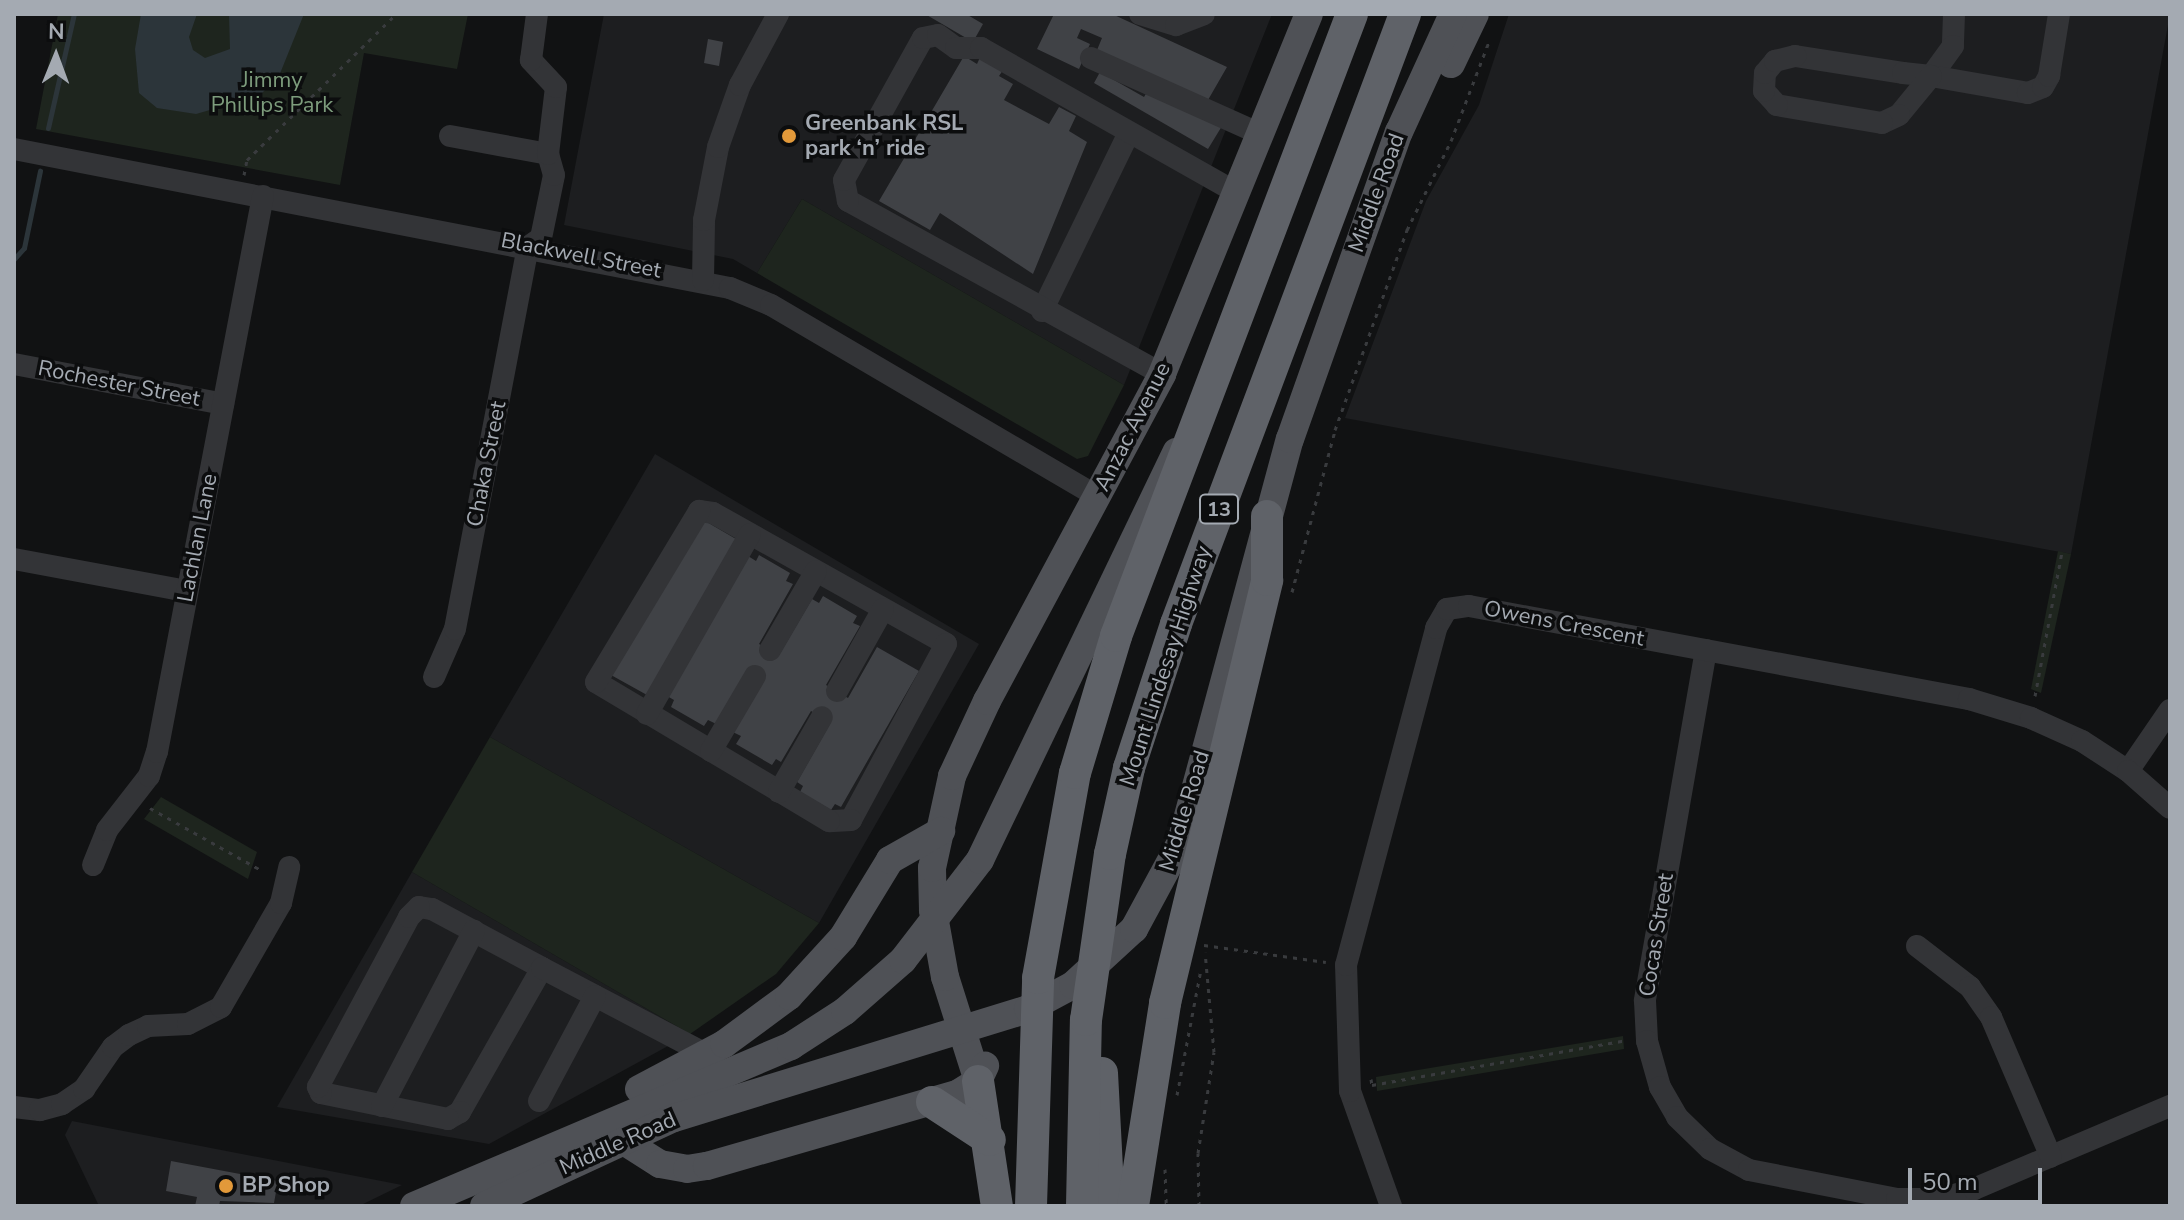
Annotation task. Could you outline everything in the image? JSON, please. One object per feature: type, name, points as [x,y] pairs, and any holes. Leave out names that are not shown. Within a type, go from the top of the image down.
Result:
[{"type":"highway","name":"13","points":[[1031,1206],[1038,978],[1063,827],[1112,648],[1352,14]]},
{"type":"highway","name":"Mount Lindesay Highway","points":[[1082,1206],[1086,1020],[1110,854],[1143,721],[1405,14]]},
{"type":"highway","points":[[1133,1206],[1165,1003],[1267,580],[1267,516]]},
{"type":"highway","points":[[1086,1020],[1101,1056],[1109,1206]]},
{"type":"highway","points":[[978,1081],[990,1140],[997,1206]]},
{"type":"highway","points":[[932,1102],[990,1140]]},
{"type":"main road","name":"Anzac Avenue","points":[[978,1081],[986,1049],[956,938],[941,831],[952,776],[966,744],[1162,374],[1309,14]]},
{"type":"main road","name":"Middle Road","points":[[414,1206],[619,1128],[674,1118],[1028,1009],[1073,985],[1134,929],[1181,842],[1267,516],[1322,344],[1399,132],[1453,14]]},
{"type":"main road","points":[[1379,193],[1415,140],[1483,24]]},
{"type":"main road","name":"Middle Road","points":[[484,1206],[619,1128],[791,1046],[845,1011],[903,960],[980,860],[1050,720],[1163,469],[1197,422]]},
{"type":"main road","points":[[941,831],[898,852],[817,969],[759,1019],[706,1054],[637,1090],[619,1128],[660,1164],[687,1169],[932,1102],[978,1081]]},
{"type":"street","name":"Chaka Street","points":[[434,677],[455,629],[528,247],[543,232],[554,175],[548,154],[556,87],[531,60],[537,14]]},
{"type":"street","points":[[703,280],[704,220],[718,147],[740,85],[778,14]]},
{"type":"street","points":[[1140,14],[1176,25],[1204,14]]},
{"type":"street","points":[[1954,14],[1953,46],[1931,76],[1899,115],[1882,123],[1777,105],[1764,91],[1765,73],[1775,61],[1795,56],[1931,76],[2028,93],[2043,87],[2059,14]]},
{"type":"street","points":[[1162,374],[1042,311],[848,201],[844,180],[923,38],[930,35],[956,48],[981,48],[1236,192]]},
{"type":"street","points":[[1091,58],[1260,134]]},
{"type":"street","points":[[1042,311],[1129,133]]},
{"type":"street","points":[[450,136],[548,154]]},
{"type":"street","name":"Blackwell Street","points":[[14,149],[703,280],[771,305],[1098,497]]},
{"type":"street","name":"Lachlan Lane","points":[[93,865],[107,830],[149,776],[157,752],[263,196]]},
{"type":"street","name":"Rochester Street","points":[[14,364],[223,404]]},
{"type":"street","points":[[699,511],[713,513],[750,534],[946,644],[851,820],[829,821],[596,682],[597,674],[691,518],[699,511]]},
{"type":"street","points":[[647,714],[750,534]]},
{"type":"street","points":[[14,559],[187,591]]},
{"type":"street","points":[[770,650],[816,571]]},
{"type":"street","name":"Owens Crescent","points":[[1391,1206],[1365,1144],[1348,1073],[1346,965],[1436,628],[1447,609],[1469,606],[1969,699],[2031,718],[2128,771],[2170,808]]},
{"type":"street","points":[[837,691],[883,609]]},
{"type":"street","name":"Cocas Street","points":[[1706,650],[1645,1001],[1646,1028],[1660,1087],[1677,1117],[1710,1149],[1749,1170],[1897,1199],[1940,1199],[2051,1157],[2170,1106]]},
{"type":"street","points":[[711,751],[755,676]]},
{"type":"street","points":[[2128,771],[2170,710]]},
{"type":"street","points":[[779,792],[822,717]]},
{"type":"street","points":[[14,1107],[40,1110],[62,1104],[84,1089],[113,1047],[129,1035],[148,1026],[188,1024],[221,1007],[281,903],[289,867]]},
{"type":"street","points":[[542,968],[460,1112],[435,1119],[321,1093],[318,1080],[409,917],[419,907],[432,909],[706,1054]]},
{"type":"street","points":[[382,1106],[474,931]]},
{"type":"street","points":[[1917,946],[1970,987],[1991,1017],[2051,1157]]},
{"type":"street","points":[[539,1101],[595,996]]},
{"type":"path","points":[[244,176],[247,160],[396,14]]},
{"type":"path","points":[[1290,599],[1340,416],[1407,230],[1451,141],[1483,24]]},
{"type":"path","points":[[2035,696],[2062,552]]},
{"type":"path","points":[[133,799],[259,869]]},
{"type":"path","points":[[1199,1206],[1198,1153],[1214,1052],[1203,932]]},
{"type":"path","points":[[1204,944],[1346,965]]},
{"type":"path","points":[[1175,1106],[1204,944]]},
{"type":"path","points":[[1348,1073],[1369,1070],[1372,1085],[1629,1040],[1629,1028],[1646,1028]]},
{"type":"path","points":[[1166,1166],[1166,1206]]},
{"type":"shaded area","points":[[141,14],[197,14],[189,37],[193,50],[205,58],[230,49],[229,14],[304,14],[279,76],[259,96],[196,114],[157,108],[139,93],[135,49]]},
{"type":"shaded area","points":[[604,14],[1272,14],[1124,385],[802,199],[757,273],[733,259],[564,225]]},
{"type":"shaded area","points":[[1509,14],[2170,14],[2071,554],[1345,418],[1426,201],[1479,105]]},
{"type":"shaded area","points":[[655,454],[979,644],[819,923],[490,737]]},
{"type":"shaded area","points":[[412,872],[690,1034],[489,1144],[277,1107]]},
{"type":"shaded area","points":[[72,1121],[402,1185],[359,1206],[99,1206],[65,1135]]},
{"type":"green space","name":"Jimmy Phillips Park","points":[[58,14],[468,14],[457,69],[364,53],[340,185],[36,129]]},
{"type":"green space","points":[[802,199],[1124,385],[1088,456],[1077,459],[757,273]]},
{"type":"green space","points":[[2058,551],[2071,554],[2041,693],[2031,689]]},
{"type":"green space","points":[[490,737],[819,923],[776,974],[690,1034],[412,872]]},
{"type":"green space","points":[[161,797],[257,852],[248,879],[144,819]]},
{"type":"green space","points":[[1623,1036],[1624,1049],[1377,1091],[1376,1077]]},
{"type":"building","points":[[925,14],[966,14],[983,24],[973,42]]},
{"type":"building","points":[[1054,14],[1112,14],[1227,67],[1208,100],[1097,50],[1102,38],[1081,29],[1077,38],[1090,44],[1079,69],[1037,49]]},
{"type":"building","points":[[708,39],[723,42],[719,66],[704,63]]},
{"type":"building","points":[[982,53],[1005,67],[999,76],[1013,84],[1004,100],[1049,124],[1059,107],[1076,116],[1069,131],[1087,142],[1033,274],[940,213],[930,230],[879,201],[964,56],[977,64]]},
{"type":"building","points":[[1100,72],[1144,97],[1147,92],[1222,126],[1208,149],[1094,83]]},
{"type":"building","points":[[700,518],[736,539],[647,695],[611,675]]},
{"type":"building","points":[[759,555],[790,573],[786,581],[793,584],[759,644],[779,655],[812,599],[819,603],[823,596],[857,616],[853,623],[860,626],[826,685],[848,698],[877,647],[919,671],[841,807],[835,804],[831,810],[800,792],[803,786],[797,782],[831,722],[811,711],[781,762],[776,759],[772,765],[736,744],[741,736],[708,720],[704,726],[671,707],[674,700],[667,696],[748,556],[756,561]]},
{"type":"building","points":[[171,1161],[278,1181],[274,1203],[220,1201],[219,1206],[195,1206],[197,1197],[166,1191]]},
{"type":"waterway","points":[[48,128],[74,14]]},
{"type":"waterway","points":[[14,259],[24,248],[40,171]]},
{"type":"place","name":"Greenbank RSL park ‘n’ ride","points":[[789,136]]},
{"type":"place","name":"BP Shop","points":[[226,1186]]}]
